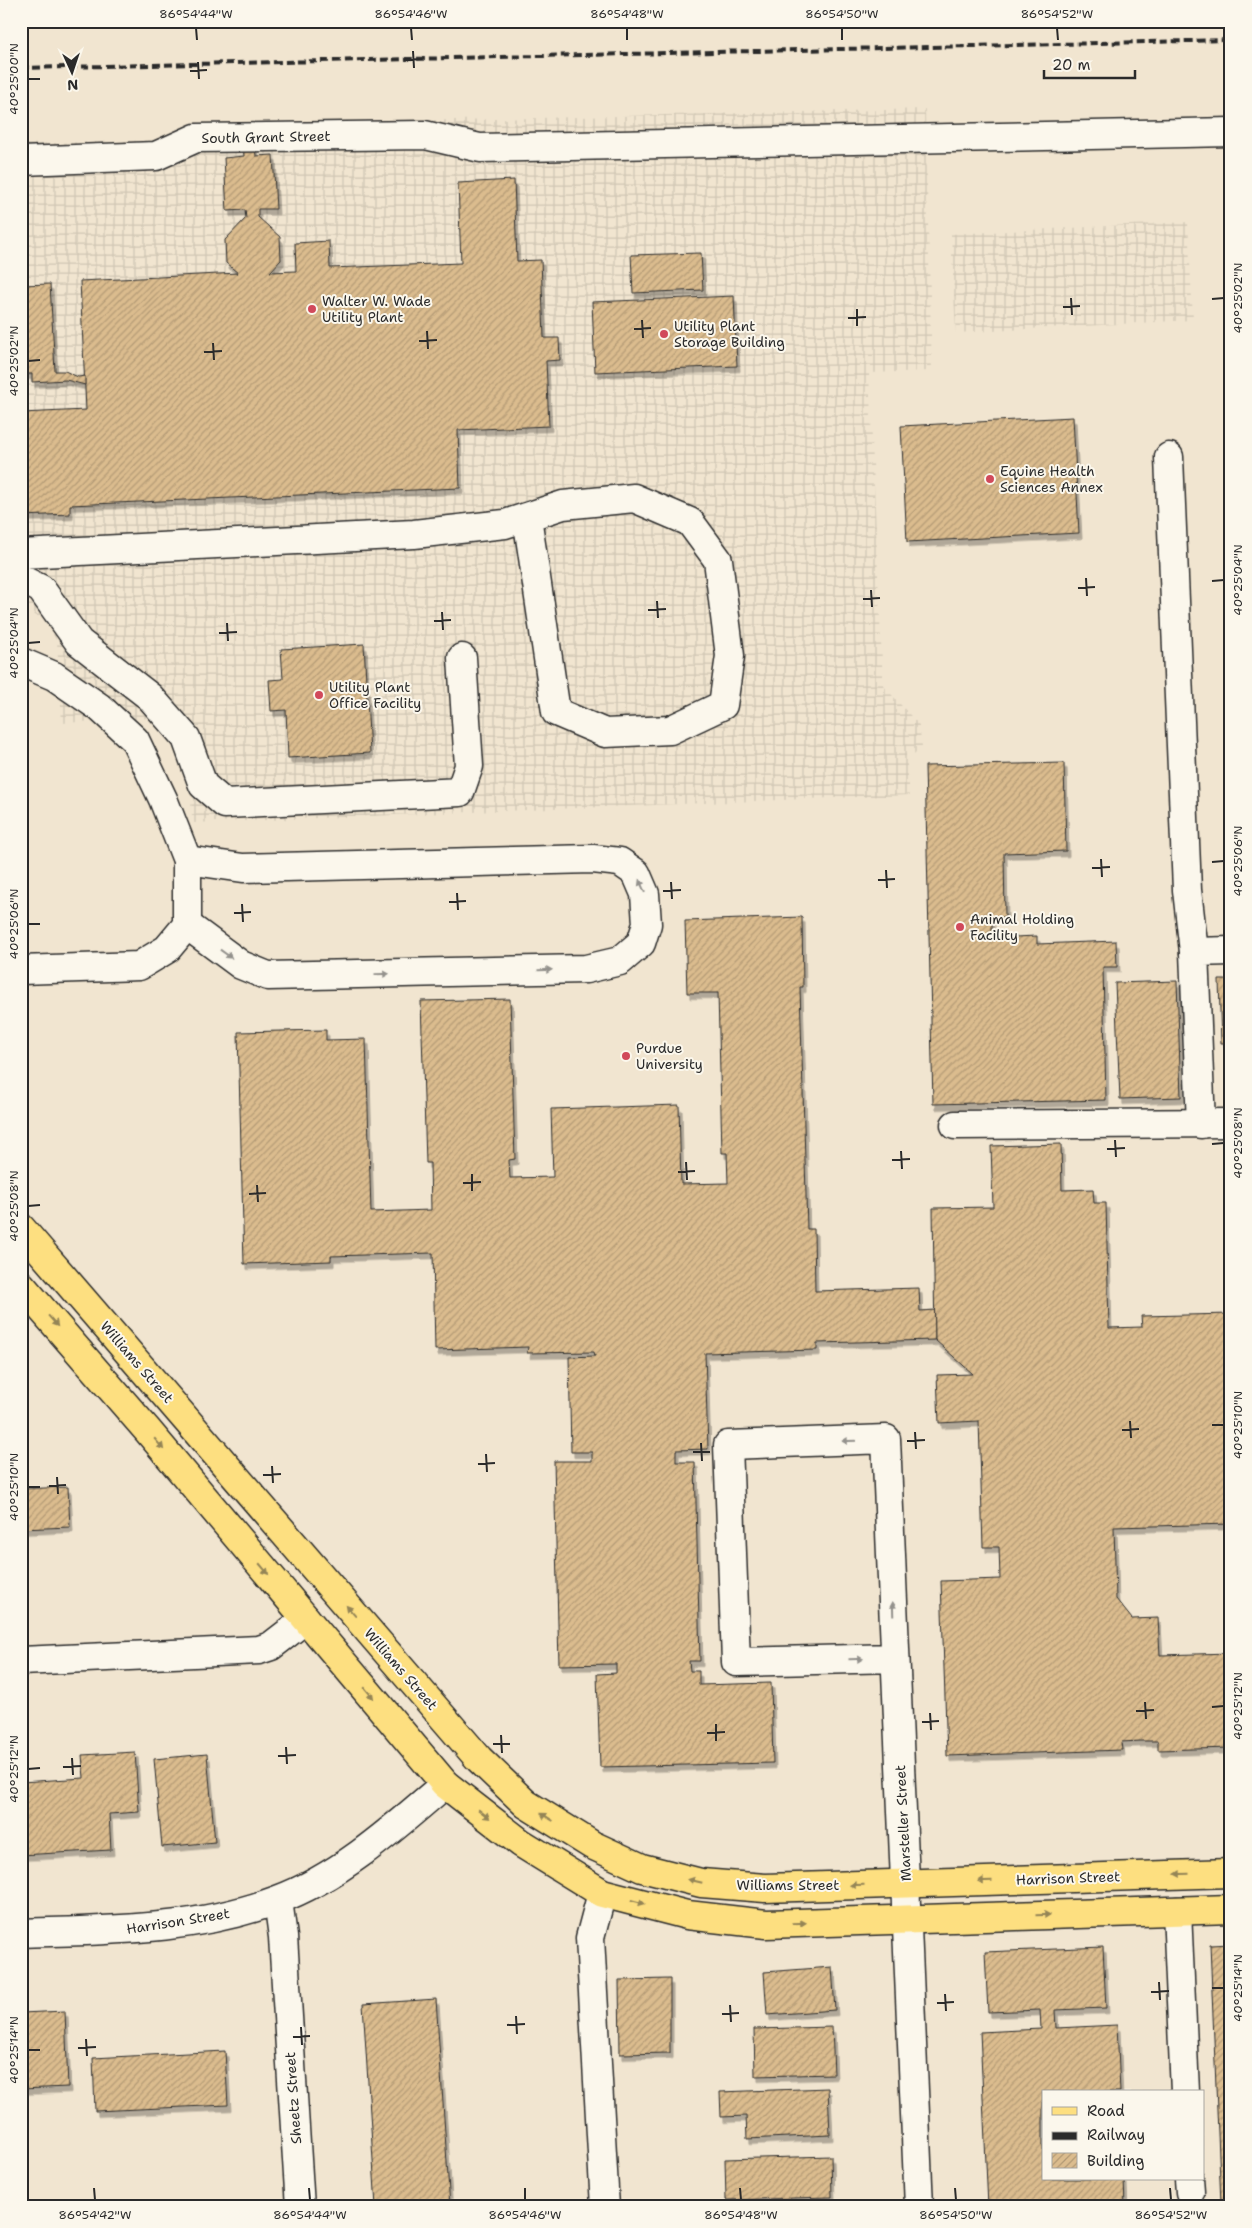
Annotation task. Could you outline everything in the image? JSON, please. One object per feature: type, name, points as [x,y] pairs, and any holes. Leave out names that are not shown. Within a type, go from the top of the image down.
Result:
[{"type":"main road","name":"Williams Street","points":[[21,1228],[479,1759],[526,1804],[608,1853],[642,1868],[700,1883],[765,1888],[906,1884]]},
{"type":"main road","points":[[21,1284],[445,1784],[521,1843],[602,1893],[688,1915],[766,1924],[1231,1909]]},
{"type":"main road","name":"Harrison Street","points":[[906,1884],[1231,1873]]},
{"type":"street","name":"South Grant Street","points":[[21,161],[156,156],[196,138],[424,135],[480,148],[1231,132]]},
{"type":"street","points":[[1169,457],[1186,890],[1194,952],[1201,1124]]},
{"type":"street","points":[[21,554],[414,534],[505,524],[563,505],[634,498],[690,522],[718,560],[730,656],[723,705],[670,730],[605,733],[556,712],[527,517]]},
{"type":"street","points":[[21,579],[41,589],[79,642],[156,704],[186,738],[202,785],[225,804],[460,792],[469,766],[462,658]]},
{"type":"street","points":[[54,676],[79,642]]},
{"type":"street","points":[[21,662],[54,676],[99,707],[135,740],[163,799],[187,860],[187,925],[167,949],[139,966],[21,970]]},
{"type":"street","points":[[187,860],[242,868],[593,859],[620,862],[636,873],[645,894],[647,924],[641,942],[620,961],[586,969],[268,976],[241,965],[187,925]]},
{"type":"street","points":[[1194,952],[1231,951]]},
{"type":"street","points":[[955,1125],[1231,1123]]},
{"type":"street","name":"Marsteller Street","points":[[895,1658],[736,1662],[728,1445],[886,1439],[919,2207]]},
{"type":"street","points":[[21,1661],[259,1650],[271,1646],[306,1619]]},
{"type":"street","name":"Harrison Street","points":[[21,1933],[141,1929],[215,1918],[278,1900],[321,1878],[375,1843],[445,1784]]},
{"type":"street","points":[[602,1893],[590,1938],[604,2207]]},
{"type":"street","name":"Sheetz Street","points":[[278,1900],[283,1937],[300,2207]]},
{"type":"street","points":[[1177,1911],[1185,2090]]},
{"type":"shaded area","name":"Purdue University","points":[[21,21],[1231,21],[1231,2207],[21,2207]]},
{"type":"shaded area","points":[[925,109],[932,371],[869,373],[883,685],[919,725],[923,753],[906,754],[910,795],[192,823],[188,716],[62,723],[57,642],[48,625],[21,604],[21,144],[164,140],[194,126]]},
{"type":"shaded area","points":[[1188,222],[1193,320],[956,333],[951,234]]},
{"type":"building","name":"Walter W. Wade Utility Plant","points":[[243,146],[255,146],[256,156],[273,155],[276,209],[258,209],[258,217],[280,237],[281,260],[270,272],[296,271],[295,243],[329,241],[330,268],[461,263],[458,183],[514,180],[517,261],[541,260],[544,338],[559,338],[560,360],[546,361],[549,426],[458,430],[460,488],[70,505],[70,514],[21,516],[21,413],[86,410],[80,281],[238,273],[226,263],[225,240],[246,218],[245,210],[227,211],[224,158],[244,156]]},
{"type":"building","points":[[701,253],[703,290],[633,293],[631,255]]},
{"type":"building","points":[[50,284],[55,371],[65,371],[78,377],[85,376],[85,385],[66,380],[32,382],[32,374],[21,374],[21,285]]},
{"type":"building","name":"Utility Plant Storage Building","points":[[734,296],[737,366],[595,372],[592,302]]},
{"type":"building","name":"Equine Health Sciences Annex","points":[[1073,417],[1079,533],[907,542],[901,426]]},
{"type":"building","name":"Utility Plant Office Facility","points":[[364,644],[370,753],[288,758],[286,710],[271,711],[269,680],[283,679],[281,649]]},
{"type":"building","name":"Animal Holding Facility","points":[[1064,763],[1066,851],[1004,853],[1005,917],[992,918],[992,938],[1037,936],[1037,944],[1116,941],[1117,967],[1103,967],[1106,1100],[933,1104],[925,766]]},
{"type":"building","points":[[802,917],[803,987],[800,987],[807,1229],[814,1229],[815,1291],[919,1288],[920,1311],[935,1310],[935,1340],[817,1343],[817,1350],[705,1353],[708,1449],[676,1450],[676,1462],[695,1462],[700,1661],[689,1661],[690,1671],[699,1671],[699,1685],[771,1683],[773,1763],[600,1767],[597,1674],[616,1673],[616,1664],[559,1665],[554,1461],[592,1461],[592,1452],[571,1452],[569,1357],[595,1356],[594,1352],[527,1353],[528,1347],[435,1350],[433,1253],[331,1256],[331,1261],[244,1264],[238,1032],[326,1030],[326,1040],[366,1039],[371,1212],[431,1210],[430,1163],[426,1163],[421,1001],[510,999],[515,1159],[509,1160],[510,1178],[553,1177],[551,1109],[679,1105],[681,1184],[728,1183],[727,1153],[722,1153],[718,993],[687,993],[685,921]]},
{"type":"building","points":[[1219,980],[1231,980],[1231,1096],[1228,1096],[1227,1043],[1221,1043]]},
{"type":"building","points":[[1177,981],[1181,1097],[1120,1099],[1115,983]]},
{"type":"building","points":[[1061,1144],[1062,1190],[1093,1189],[1094,1203],[1106,1203],[1109,1328],[1142,1327],[1141,1316],[1231,1314],[1231,1524],[1114,1527],[1116,1599],[1132,1619],[1158,1618],[1160,1655],[1231,1653],[1231,1748],[1158,1750],[1158,1741],[1141,1741],[1121,1742],[1122,1750],[947,1756],[941,1581],[1000,1579],[999,1547],[983,1547],[979,1421],[939,1423],[937,1375],[973,1374],[935,1340],[933,1208],[993,1207],[991,1146]]},
{"type":"building","points":[[68,1487],[70,1527],[21,1529],[21,1489]]},
{"type":"building","points":[[135,1752],[139,1812],[109,1814],[111,1850],[21,1855],[21,1782],[84,1778],[82,1755]]},
{"type":"building","points":[[207,1754],[215,1842],[162,1847],[154,1759]]},
{"type":"building","points":[[1231,1944],[1231,2204],[1221,2204],[1210,1945]]},
{"type":"building","points":[[1103,1947],[1106,2008],[1055,2010],[1056,2028],[1117,2025],[1120,2090],[1042,2090],[1042,2180],[1124,2180],[1125,2207],[988,2207],[980,2032],[1041,2029],[1040,2010],[988,2012],[985,1952]]},
{"type":"building","points":[[832,1967],[835,2010],[767,2015],[764,1972]]},
{"type":"building","points":[[670,1979],[670,2053],[620,2054],[619,1980]]},
{"type":"building","points":[[436,1999],[450,2207],[376,2207],[363,2004]]},
{"type":"building","points":[[65,2011],[68,2087],[21,2089],[21,2013]]},
{"type":"building","points":[[832,2027],[834,2074],[755,2076],[754,2029]]},
{"type":"building","points":[[225,2051],[228,2105],[95,2111],[93,2058]]},
{"type":"building","points":[[828,2088],[830,2135],[747,2139],[746,2116],[721,2117],[720,2092]]},
{"type":"building","points":[[831,2156],[832,2197],[726,2200],[725,2159]]},
{"type":"railway","points":[[21,68],[1231,40]]},
{"type":"place","name":"Walter W. Wade Utility Plant","points":[[312,309]]},
{"type":"place","name":"Utility Plant Storage Building","points":[[664,334]]},
{"type":"place","name":"Equine Health Sciences Annex","points":[[990,479]]},
{"type":"place","name":"Utility Plant Office Facility","points":[[319,695]]},
{"type":"place","name":"Animal Holding Facility","points":[[960,927]]},
{"type":"place","name":"Purdue University","points":[[626,1056]]}]
